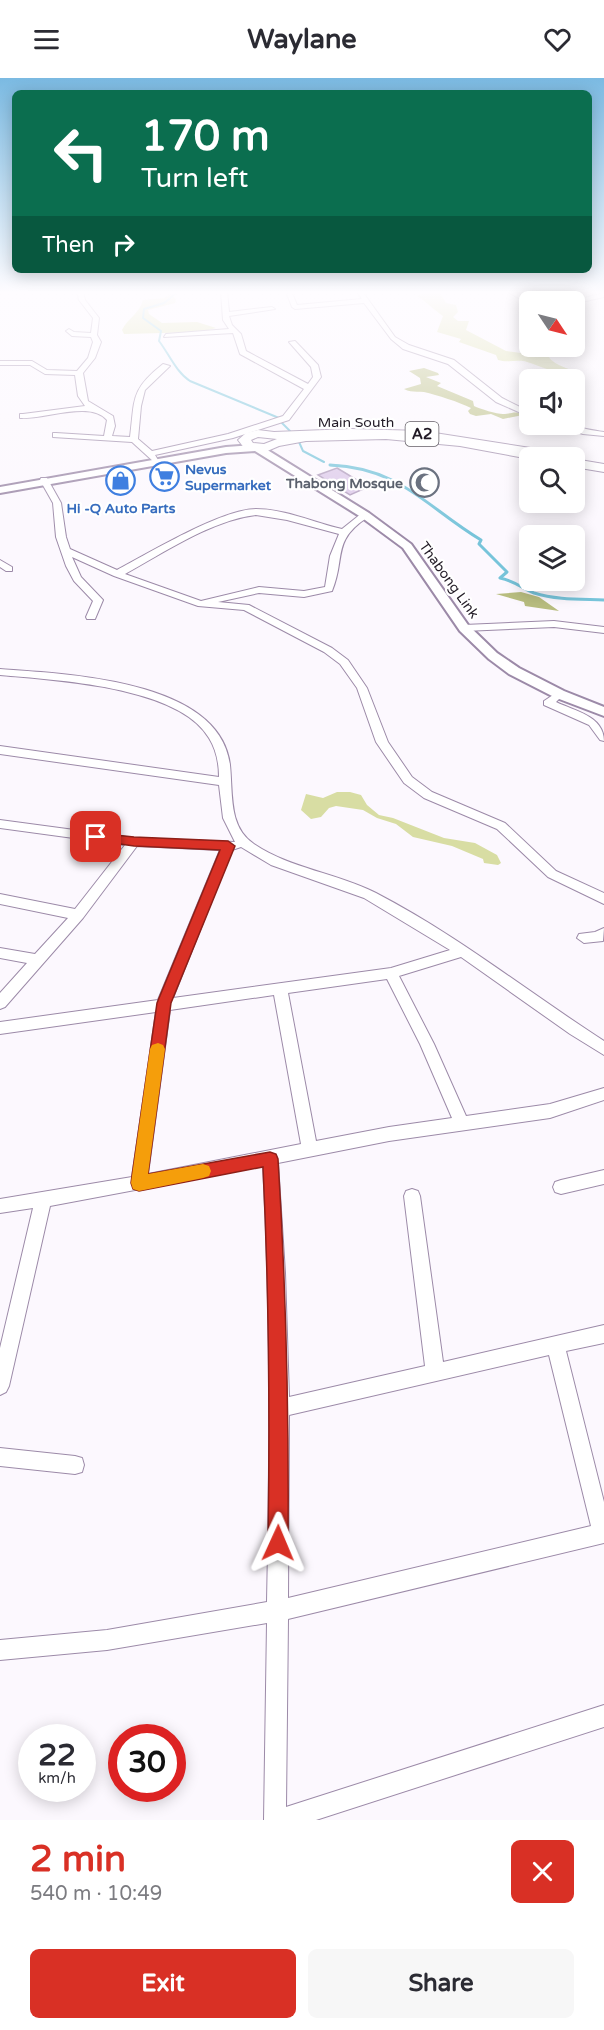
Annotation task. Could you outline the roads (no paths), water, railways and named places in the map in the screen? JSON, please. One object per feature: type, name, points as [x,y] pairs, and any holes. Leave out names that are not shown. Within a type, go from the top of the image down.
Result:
[{"type":"highway","name":"Main South","points":[[252,445],[273,445],[351,432],[422,434],[519,450]]},
{"type":"highway","name":"Main South","points":[[273,445],[306,438],[398,437],[460,442],[519,453]]},
{"type":"highway","points":[[585,463],[604,466]]},
{"type":"main road","name":"Main South","points":[[45,482],[190,449],[252,445]]},
{"type":"main road","name":"Main South","points":[[0,488],[252,445]]},
{"type":"main road","name":"Thabong Link","points":[[273,445],[407,546],[464,628],[493,656],[514,671],[559,694],[604,712]]},
{"type":"street","points":[[46,372],[79,373],[85,403],[112,419],[108,436]]},
{"type":"street","points":[[134,440],[136,401],[143,386],[159,372]]},
{"type":"street","points":[[280,372],[309,388]]},
{"type":"street","points":[[190,449],[286,418],[317,377],[316,372]]},
{"type":"street","points":[[464,372],[499,400],[519,410]]},
{"type":"street","points":[[23,416],[92,408]]},
{"type":"street","points":[[585,432],[604,434]]},
{"type":"street","points":[[56,435],[108,436],[134,440],[152,457]]},
{"type":"street","points":[[45,482],[57,503],[61,537],[69,566],[78,581],[98,600],[91,617]]},
{"type":"street","points":[[117,574],[188,537],[247,512],[273,515],[342,532]]},
{"type":"street","points":[[201,604],[224,596],[259,590],[304,594],[329,589],[336,546],[342,532],[352,522],[365,515]]},
{"type":"street","points":[[66,551],[117,574],[201,604],[246,607],[328,650],[344,662],[362,688],[382,742],[408,780],[428,795],[501,826],[552,874],[604,900]]},
{"type":"street","points":[[0,563],[9,569],[0,570]]},
{"type":"street","points":[[464,628],[546,624],[604,630]]},
{"type":"street","points":[[0,672],[98,682],[141,693],[178,707],[199,719],[222,747],[228,821],[246,846],[267,857],[367,893],[423,926],[548,1014],[604,1049]]},
{"type":"street","points":[[559,694],[548,703],[593,723],[604,737]]},
{"type":"street","points":[[0,750],[225,782]]},
{"type":"street","points":[[0,824],[134,842],[246,846]]},
{"type":"street","points":[[0,1003],[78,915],[134,842]]},
{"type":"street","points":[[139,1183],[164,1003],[228,846]]},
{"type":"street","points":[[0,899],[78,915]]},
{"type":"street","points":[[584,938],[598,937],[604,933]]},
{"type":"street","points":[[0,1028],[164,1003],[391,973],[461,952]]},
{"type":"street","points":[[0,953],[38,960]]},
{"type":"street","points":[[391,973],[427,1044],[462,1124]]},
{"type":"street","points":[[280,987],[310,1150]]},
{"type":"street","points":[[0,1206],[270,1159],[389,1134],[550,1112],[604,1094]]},
{"type":"street","points":[[270,1159],[277,1273],[280,1408],[275,1820]]},
{"type":"street","points":[[561,1186],[604,1177]]},
{"type":"street","points":[[412,1196],[435,1373]]},
{"type":"street","points":[[0,1386],[43,1200]]},
{"type":"street","points":[[280,1408],[604,1334]]},
{"type":"street","points":[[0,1650],[107,1640],[277,1611],[603,1533],[556,1346]]},
{"type":"street","points":[[0,1457],[75,1465]]},
{"type":"street","points":[[281,1820],[604,1716]]},
{"type":"waterway","points":[[181,372],[190,381],[279,418]]},
{"type":"waterway","points":[[282,423],[290,431]]},
{"type":"waterway","points":[[299,442],[303,451],[324,462]]},
{"type":"waterway","points":[[341,466],[330,465],[376,473],[412,491],[481,540],[479,544],[507,572],[500,578],[534,593],[551,597],[604,600]]},
{"type":"place","name":"Nevus Supermarket","points":[[164,477]]},
{"type":"place","name":"Hi -Q Auto Parts","points":[[121,481]]},
{"type":"place","name":"Thabong Mosque","points":[[424,483]]}]
